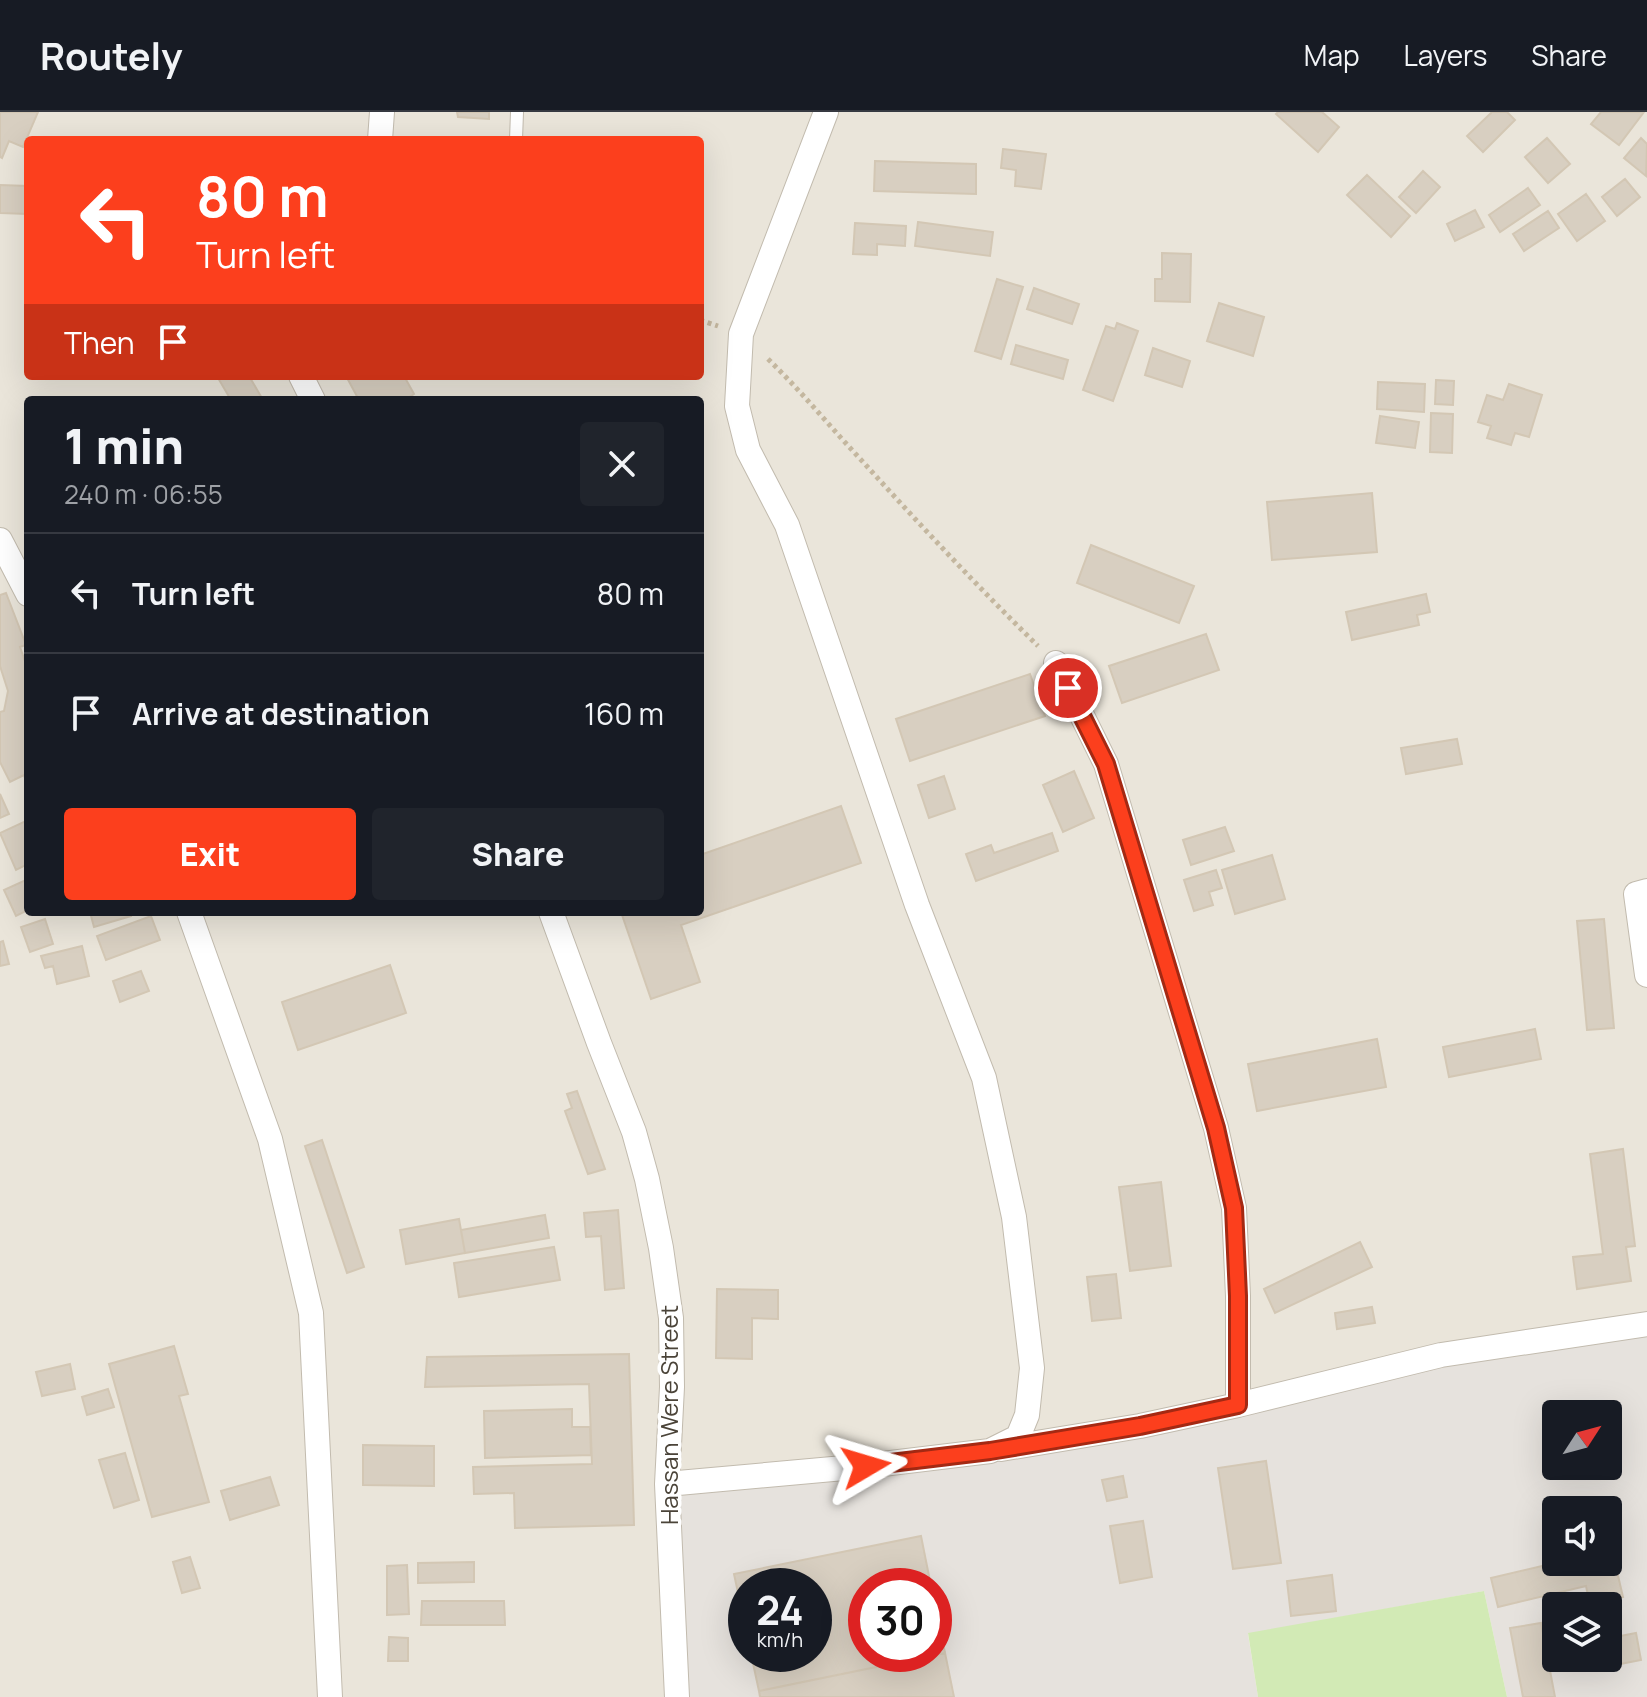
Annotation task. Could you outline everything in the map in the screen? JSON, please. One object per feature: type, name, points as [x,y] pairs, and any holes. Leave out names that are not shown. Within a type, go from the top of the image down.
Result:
[{"type":"street","points":[[380,136],[382,112]]},
{"type":"street","points":[[826,112],[741,334],[737,406],[748,450],[787,525],[917,905],[984,1078],[1014,1217],[1032,1368],[1027,1415],[1018,1437],[990,1451]]},
{"type":"street","points":[[0,540],[24,586]]},
{"type":"street","points":[[1056,663],[1106,764],[1216,1128],[1234,1208],[1238,1405]]},
{"type":"street","points":[[1647,891],[1636,894],[1647,975]]},
{"type":"street","points":[[190,916],[270,1139],[311,1313],[330,1697]]},
{"type":"street","name":"Hassan Were Street","points":[[552,916],[634,1132],[661,1248],[671,1331],[672,1387],[667,1484],[677,1697]]},
{"type":"street","points":[[667,1484],[990,1451],[1140,1426],[1441,1355],[1647,1324]]},
{"type":"lane","points":[[516,136],[517,112]]},
{"type":"path","points":[[741,334],[793,384],[928,532],[1056,663]]},
{"type":"shaded area","points":[[0,112],[1647,112],[1647,1323],[1039,1446],[669,1483],[678,1697],[0,1697]]},
{"type":"shaded area","points":[[1647,1323],[1647,1697],[1507,1697],[1484,1591],[1248,1634],[1258,1697],[678,1697],[669,1483],[1039,1446]]},
{"type":"green space","points":[[1484,1591],[1507,1697],[1258,1697],[1248,1633]]},
{"type":"building","points":[[0,112],[38,112],[28,136],[24,136],[23,147],[9,141],[0,157]]},
{"type":"building","points":[[457,112],[489,112],[489,119],[458,117]]},
{"type":"building","points":[[1322,112],[1339,127],[1318,152],[1276,114]]},
{"type":"building","points":[[1492,112],[1507,112],[1515,120],[1483,152],[1467,136]]},
{"type":"building","points":[[1601,112],[1644,112],[1619,145],[1591,124]]},
{"type":"building","points":[[1547,138],[1570,164],[1548,183],[1525,157]]},
{"type":"building","points":[[1641,138],[1647,144],[1646,176],[1624,158]]},
{"type":"building","points":[[1003,149],[1046,154],[1041,189],[1015,186],[1016,170],[1001,168]]},
{"type":"building","points":[[875,161],[976,164],[976,194],[874,191]]},
{"type":"building","points":[[1423,171],[1440,187],[1416,213],[1399,197]]},
{"type":"building","points":[[1367,175],[1410,216],[1391,237],[1347,195]]},
{"type":"building","points":[[1625,179],[1640,197],[1617,216],[1602,197]]},
{"type":"building","points":[[0,185],[24,186],[24,214],[0,213]]},
{"type":"building","points":[[1528,188],[1540,205],[1500,232],[1489,215]]},
{"type":"building","points":[[1586,194],[1605,221],[1577,241],[1558,214]]},
{"type":"building","points":[[1475,210],[1484,227],[1455,241],[1447,224]]},
{"type":"building","points":[[1548,211],[1559,228],[1524,251],[1513,234]]},
{"type":"building","points":[[918,222],[993,232],[990,256],[915,246]]},
{"type":"building","points":[[855,223],[906,226],[905,246],[877,244],[877,255],[853,254]]},
{"type":"building","points":[[1162,253],[1191,254],[1190,302],[1155,301],[1155,279],[1162,279]]},
{"type":"building","points":[[997,279],[1023,287],[1001,359],[975,351]]},
{"type":"building","points":[[1034,288],[1079,304],[1072,324],[1027,309]]},
{"type":"building","points":[[1219,303],[1264,317],[1253,356],[1207,341]]},
{"type":"building","points":[[1117,323],[1138,331],[1113,401],[1083,390],[1106,326],[1115,329]]},
{"type":"building","points":[[1016,345],[1068,360],[1063,379],[1011,364]]},
{"type":"building","points":[[1153,348],[1190,361],[1182,387],[1145,375]]},
{"type":"building","points":[[219,380],[251,380],[261,396],[229,396]]},
{"type":"building","points":[[348,380],[406,380],[414,394],[411,396],[357,396]]},
{"type":"building","points":[[1436,380],[1454,381],[1453,405],[1435,404]]},
{"type":"building","points":[[1378,382],[1425,384],[1424,412],[1377,409]]},
{"type":"building","points":[[1509,384],[1542,395],[1529,437],[1515,433],[1511,445],[1487,438],[1491,426],[1478,422],[1487,395],[1503,400]]},
{"type":"building","points":[[1431,413],[1453,414],[1452,453],[1430,452]]},
{"type":"building","points":[[1380,416],[1419,422],[1415,448],[1376,443]]},
{"type":"building","points":[[1372,493],[1377,552],[1272,560],[1267,502]]},
{"type":"building","points":[[1091,545],[1194,586],[1179,623],[1077,583]]},
{"type":"building","points":[[6,593],[24,640],[24,646],[20,647],[24,658],[24,775],[10,782],[0,762],[0,712],[4,711],[8,691],[0,666],[0,595]]},
{"type":"building","points":[[1426,594],[1430,612],[1417,615],[1419,625],[1352,640],[1346,612]]},
{"type":"building","points":[[1206,634],[1219,670],[1122,703],[1109,666]]},
{"type":"building","points":[[1030,674],[1045,716],[910,761],[896,719]]},
{"type":"building","points":[[1457,739],[1462,764],[1406,774],[1401,748]]},
{"type":"building","points":[[1074,771],[1094,818],[1063,832],[1043,785]]},
{"type":"building","points":[[944,776],[955,809],[929,818],[918,785]]},
{"type":"building","points":[[0,794],[9,814],[0,818]]},
{"type":"building","points":[[841,806],[861,863],[681,925],[700,982],[651,999],[622,916],[704,916],[704,854]]},
{"type":"building","points":[[24,822],[24,866],[16,870],[0,833]]},
{"type":"building","points":[[1225,827],[1234,851],[1191,865],[1183,840]]},
{"type":"building","points":[[1052,833],[1058,851],[976,881],[966,854],[991,845],[994,853]]},
{"type":"building","points":[[1272,855],[1285,899],[1235,914],[1222,870]]},
{"type":"building","points":[[1216,870],[1222,888],[1209,892],[1213,905],[1194,911],[1184,880]]},
{"type":"building","points":[[24,881],[24,912],[16,916],[4,890]]},
{"type":"building","points":[[91,916],[131,916],[94,927]]},
{"type":"building","points":[[151,916],[160,940],[106,960],[97,936]]},
{"type":"building","points":[[45,919],[53,944],[30,952],[21,927]]},
{"type":"building","points":[[1604,919],[1614,1028],[1587,1030],[1577,921]]},
{"type":"building","points":[[3,941],[9,964],[0,966],[0,942]]},
{"type":"building","points":[[82,946],[89,976],[57,984],[53,966],[45,968],[41,956]]},
{"type":"building","points":[[390,965],[406,1013],[298,1050],[282,1002]]},
{"type":"building","points":[[141,971],[149,991],[120,1002],[113,981]]},
{"type":"building","points":[[1535,1029],[1541,1059],[1449,1077],[1443,1047]]},
{"type":"building","points":[[1377,1039],[1386,1087],[1257,1111],[1248,1064]]},
{"type":"building","points":[[577,1091],[605,1169],[588,1174],[565,1111],[572,1108],[567,1094]]},
{"type":"building","points":[[322,1140],[364,1267],[347,1273],[305,1146]]},
{"type":"building","points":[[1623,1149],[1635,1246],[1626,1247],[1631,1281],[1577,1289],[1573,1257],[1603,1254],[1590,1154]]},
{"type":"building","points":[[1161,1182],[1171,1266],[1130,1271],[1119,1187]]},
{"type":"building","points":[[618,1210],[624,1288],[605,1290],[601,1236],[586,1237],[584,1213]]},
{"type":"building","points":[[545,1215],[549,1238],[465,1253],[461,1230]]},
{"type":"building","points":[[459,1219],[465,1253],[406,1264],[400,1230]]},
{"type":"building","points":[[1360,1242],[1372,1267],[1275,1313],[1264,1289]]},
{"type":"building","points":[[554,1247],[560,1280],[459,1297],[454,1263]]},
{"type":"building","points":[[1116,1274],[1121,1318],[1092,1321],[1087,1277]]},
{"type":"building","points":[[717,1289],[778,1290],[778,1319],[752,1318],[752,1359],[716,1358]]},
{"type":"building","points":[[1372,1307],[1375,1323],[1337,1329],[1335,1313]]},
{"type":"building","points":[[174,1346],[188,1394],[179,1396],[209,1502],[152,1517],[109,1364]]},
{"type":"building","points":[[629,1354],[634,1525],[515,1528],[514,1493],[474,1494],[473,1467],[592,1464],[589,1384],[425,1387],[427,1357]]},
{"type":"building","points":[[70,1364],[75,1389],[42,1396],[36,1372]]},
{"type":"building","points":[[108,1389],[114,1407],[87,1415],[82,1397]]},
{"type":"building","points":[[572,1409],[572,1427],[590,1427],[591,1455],[485,1458],[484,1411]]},
{"type":"building","points":[[363,1445],[434,1446],[434,1486],[363,1485]]},
{"type":"building","points":[[125,1453],[139,1500],[114,1508],[99,1460]]},
{"type":"building","points":[[1266,1461],[1281,1563],[1233,1569],[1218,1468]]},
{"type":"building","points":[[1123,1476],[1127,1497],[1107,1501],[1102,1480]]},
{"type":"building","points":[[270,1477],[279,1505],[230,1520],[221,1491]]},
{"type":"building","points":[[1143,1521],[1152,1577],[1120,1583],[1110,1526]]},
{"type":"building","points":[[921,1536],[927,1568],[848,1568],[848,1672],[852,1672],[759,1691],[755,1672],[832,1672],[832,1568],[764,1568]]},
{"type":"building","points":[[190,1557],[200,1588],[182,1593],[173,1562]]},
{"type":"building","points":[[474,1562],[474,1582],[418,1583],[418,1563]]},
{"type":"building","points":[[407,1565],[409,1614],[387,1615],[387,1566]]},
{"type":"building","points":[[1542,1566],[1542,1576],[1618,1576],[1622,1592],[1587,1592],[1586,1586],[1561,1592],[1542,1592],[1542,1596],[1498,1607],[1491,1578]]},
{"type":"building","points":[[1332,1575],[1336,1611],[1291,1616],[1287,1581]]},
{"type":"building","points":[[422,1601],[504,1601],[505,1625],[421,1625]]},
{"type":"building","points":[[1541,1623],[1542,1672],[1550,1672],[1555,1697],[1523,1697],[1510,1628]]},
{"type":"building","points":[[1636,1633],[1641,1660],[1622,1664],[1622,1636]]},
{"type":"building","points":[[389,1637],[408,1638],[408,1661],[388,1661]]},
{"type":"building","points":[[852,1672],[949,1672],[954,1697],[760,1697],[759,1691]]},
{"type":"route","points":[[866,1466],[990,1451],[1140,1426],[1238,1405],[1234,1208],[1216,1128],[1106,764],[1068,688]]}]
